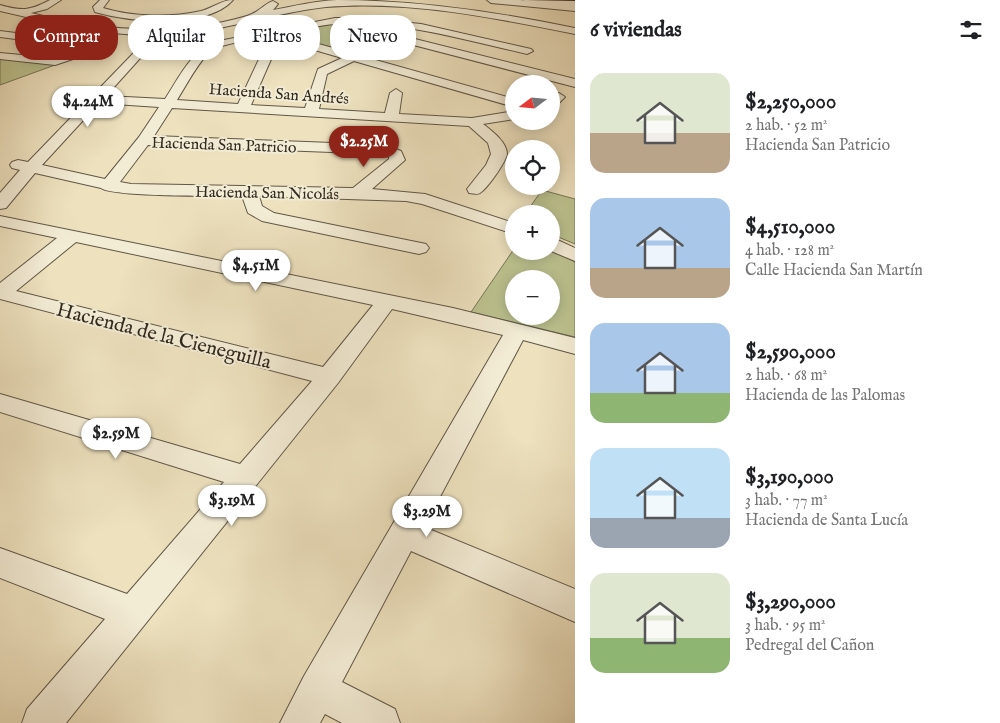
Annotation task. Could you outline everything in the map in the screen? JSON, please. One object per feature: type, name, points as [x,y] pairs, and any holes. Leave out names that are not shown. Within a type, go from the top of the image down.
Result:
[{"type":"street","points":[[0,20],[44,7],[57,0]]},
{"type":"street","points":[[106,0],[98,7],[98,10],[126,17],[164,18],[206,12],[222,6],[229,0]]},
{"type":"street","points":[[261,15],[270,8],[274,0]]},
{"type":"street","points":[[300,0],[319,5],[338,15]]},
{"type":"street","points":[[491,0],[575,6]]},
{"type":"street","points":[[528,0],[575,6]]},
{"type":"street","points":[[261,15],[353,1],[468,11],[575,31]]},
{"type":"street","points":[[187,4],[233,22]]},
{"type":"street","points":[[0,8],[81,29],[128,32]]},
{"type":"street","points":[[421,27],[436,19]]},
{"type":"street","points":[[224,24],[233,22]]},
{"type":"street","points":[[416,27],[526,52],[539,44]]},
{"type":"street","points":[[472,38],[484,32]]},
{"type":"street","points":[[0,34],[91,46],[94,48],[55,62],[0,56]]},
{"type":"street","points":[[108,186],[144,140],[200,56],[207,49],[234,41]]},
{"type":"street","points":[[416,44],[575,84]]},
{"type":"street","points":[[0,204],[24,167],[128,57]]},
{"type":"street","points":[[243,108],[265,60]]},
{"type":"street","points":[[311,112],[322,72],[347,60]]},
{"type":"street","points":[[364,60],[505,100]]},
{"type":"street","points":[[391,118],[396,93]]},
{"type":"street","name":"Hacienda San Andrés","points":[[90,98],[472,122],[505,116]]},
{"type":"street","points":[[472,122],[491,137],[501,152],[501,156],[494,166],[475,189]]},
{"type":"street","name":"Hacienda San Patricio","points":[[144,140],[385,150],[396,154],[397,160],[357,193]]},
{"type":"street","points":[[0,184],[24,167]]},
{"type":"street","name":"Hacienda San Nicolás","points":[[24,167],[108,186],[151,190],[250,193],[357,193],[406,196],[425,199],[505,226]]},
{"type":"street","points":[[250,193],[254,208],[268,217],[418,248]]},
{"type":"street","points":[[0,221],[386,302],[575,346]]},
{"type":"street","points":[[0,293],[72,236]]},
{"type":"street","points":[[560,248],[575,255]]},
{"type":"street","name":"Hacienda de la Cieneguilla","points":[[0,293],[328,377]]},
{"type":"street","points":[[41,723],[328,377],[386,302]]},
{"type":"street","points":[[298,723],[517,331]]},
{"type":"street","points":[[0,403],[245,477]]},
{"type":"street","points":[[404,533],[575,606]]},
{"type":"street","points":[[0,563],[132,613]]},
{"type":"street","points":[[318,689],[380,723]]},
{"type":"green space","points":[[330,24],[330,48],[320,46],[320,26]]},
{"type":"green space","points":[[0,58],[55,65],[0,85]]},
{"type":"green space","points":[[538,195],[560,195],[575,199],[575,244],[560,238],[560,205],[531,205]]},
{"type":"green space","points":[[560,253],[575,262],[575,337],[525,325],[560,325],[560,270],[505,270],[505,320],[471,312],[506,260],[560,260]]}]
